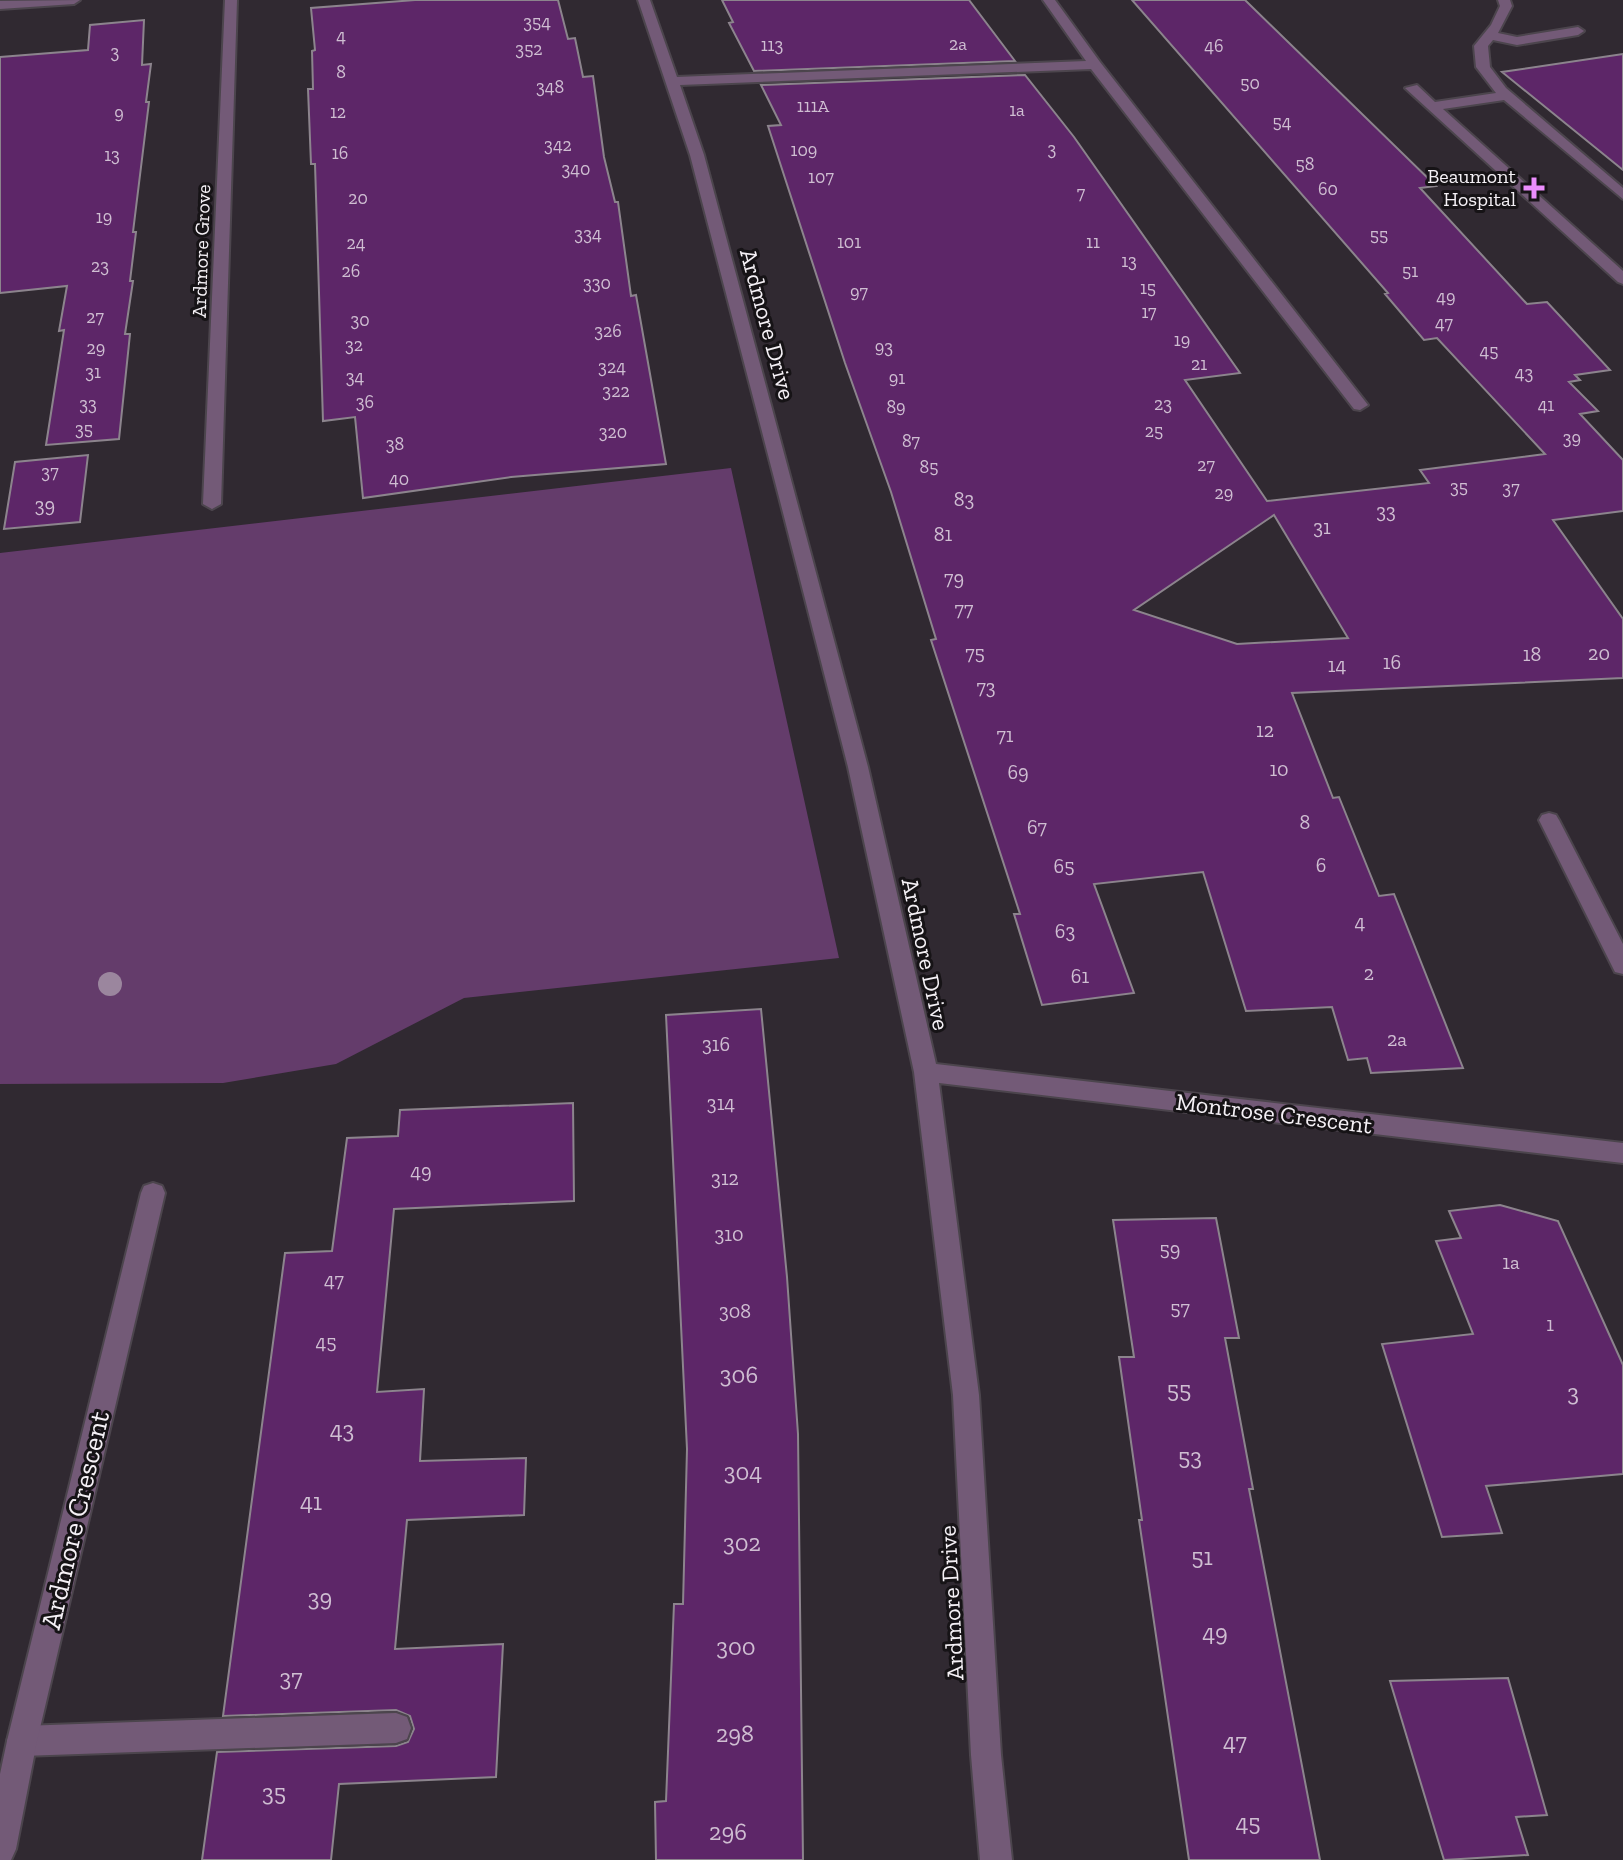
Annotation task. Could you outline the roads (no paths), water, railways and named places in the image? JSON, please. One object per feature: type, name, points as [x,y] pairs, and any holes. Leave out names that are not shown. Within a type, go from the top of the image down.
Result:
[{"type":"street","points":[[0,5],[74,0]]},
{"type":"street","name":"Ardmore Grove","points":[[212,504],[231,0]]},
{"type":"street","name":"Ardmore Drive","points":[[644,0],[697,155],[854,752],[926,1072],[966,1395],[986,1755],[996,1860]]},
{"type":"street","points":[[1049,0],[1095,65],[1360,405]]},
{"type":"street","points":[[1504,0],[1506,6],[1481,46],[1483,67],[1507,96],[1623,195]]},
{"type":"street","points":[[1489,35],[1517,41],[1578,31]]},
{"type":"street","points":[[673,81],[1095,65]]},
{"type":"street","points":[[1412,88],[1623,279]]},
{"type":"street","points":[[1433,106],[1507,96]]},
{"type":"street","points":[[1549,820],[1623,966]]},
{"type":"street","name":"Montrose Crescent","points":[[926,1072],[1623,1153]]},
{"type":"street","name":"Ardmore Crescent","points":[[0,1849],[22,1741],[153,1193]]},
{"type":"street","points":[[22,1741],[396,1728]]},
{"type":"place","name":"Beaumont Hospital","points":[[1534,188]]}]
